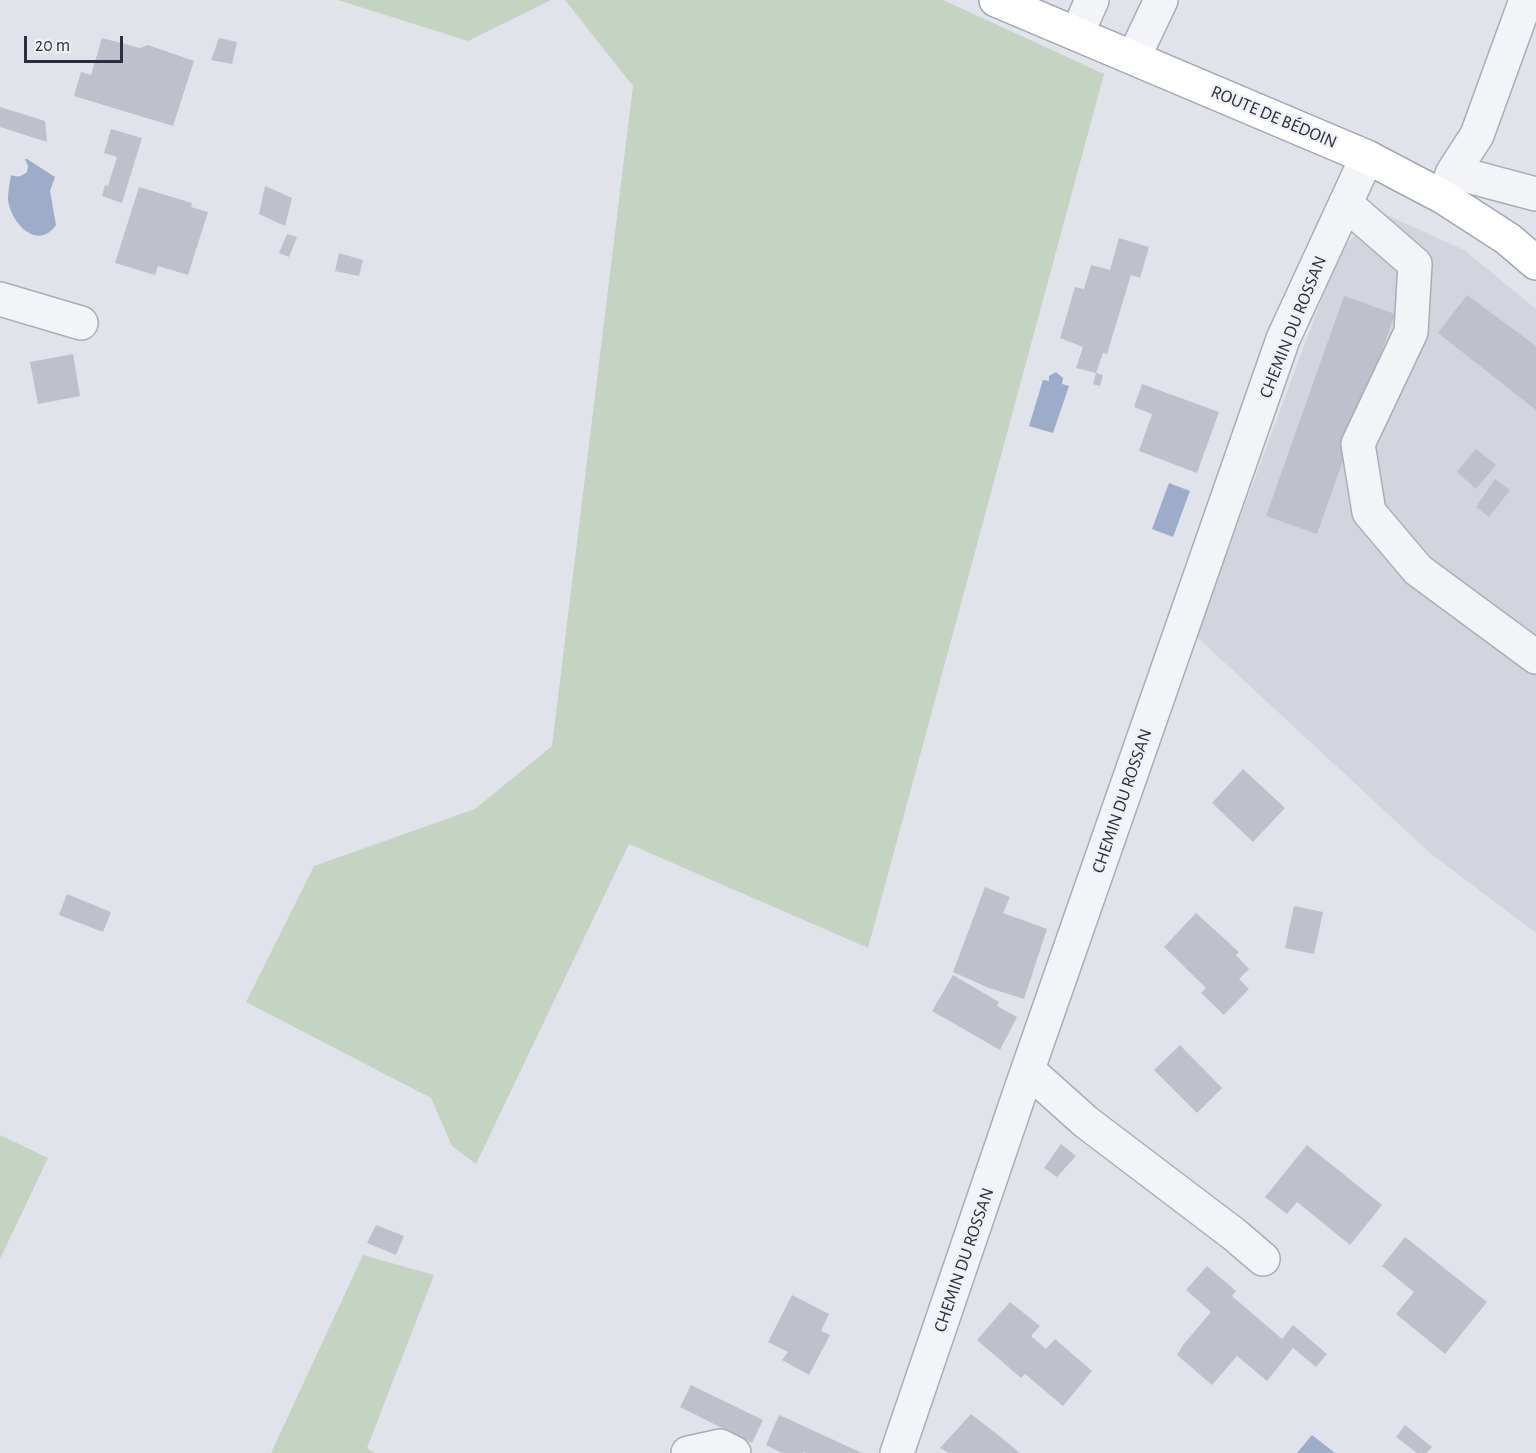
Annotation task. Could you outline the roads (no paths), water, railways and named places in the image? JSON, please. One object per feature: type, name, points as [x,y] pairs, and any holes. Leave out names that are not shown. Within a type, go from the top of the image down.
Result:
[{"type":"main road","name":"ROUTE DE BÉDOIN","points":[[996,0],[1367,157],[1448,184],[1536,263]]},
{"type":"street","points":[[1077,34],[1092,0]]},
{"type":"street","points":[[1134,57],[1161,0]]},
{"type":"street","points":[[1448,184],[1461,133],[1510,0]]},
{"type":"street","points":[[1448,184],[1477,135],[1526,0]]},
{"type":"street","name":"CHEMIN DU ROSSAN","points":[[897,1453],[1283,339],[1367,157]]},
{"type":"street","points":[[1448,184],[1536,195]]},
{"type":"street","points":[[1346,204],[1415,264],[1412,332],[1358,444],[1369,512],[1418,570],[1536,657]]},
{"type":"street","points":[[0,299],[81,323]]},
{"type":"street","points":[[1028,1070],[1086,1122],[1236,1235],[1263,1259]]},
{"type":"street","points":[[688,1453],[720,1446],[734,1453]]},
{"type":"water","points":[[25,159],[55,177],[50,191],[56,225],[49,233],[41,236],[33,235],[19,224],[8,199],[11,175],[20,176],[27,172],[28,166]]},
{"type":"water","points":[[1056,372],[1063,378],[1062,384],[1069,386],[1053,433],[1029,426],[1043,380],[1049,381],[1049,376]]},
{"type":"water","points":[[1169,483],[1190,491],[1173,537],[1152,529]]},
{"type":"water","points":[[1312,1435],[1335,1453],[1297,1453]]}]
